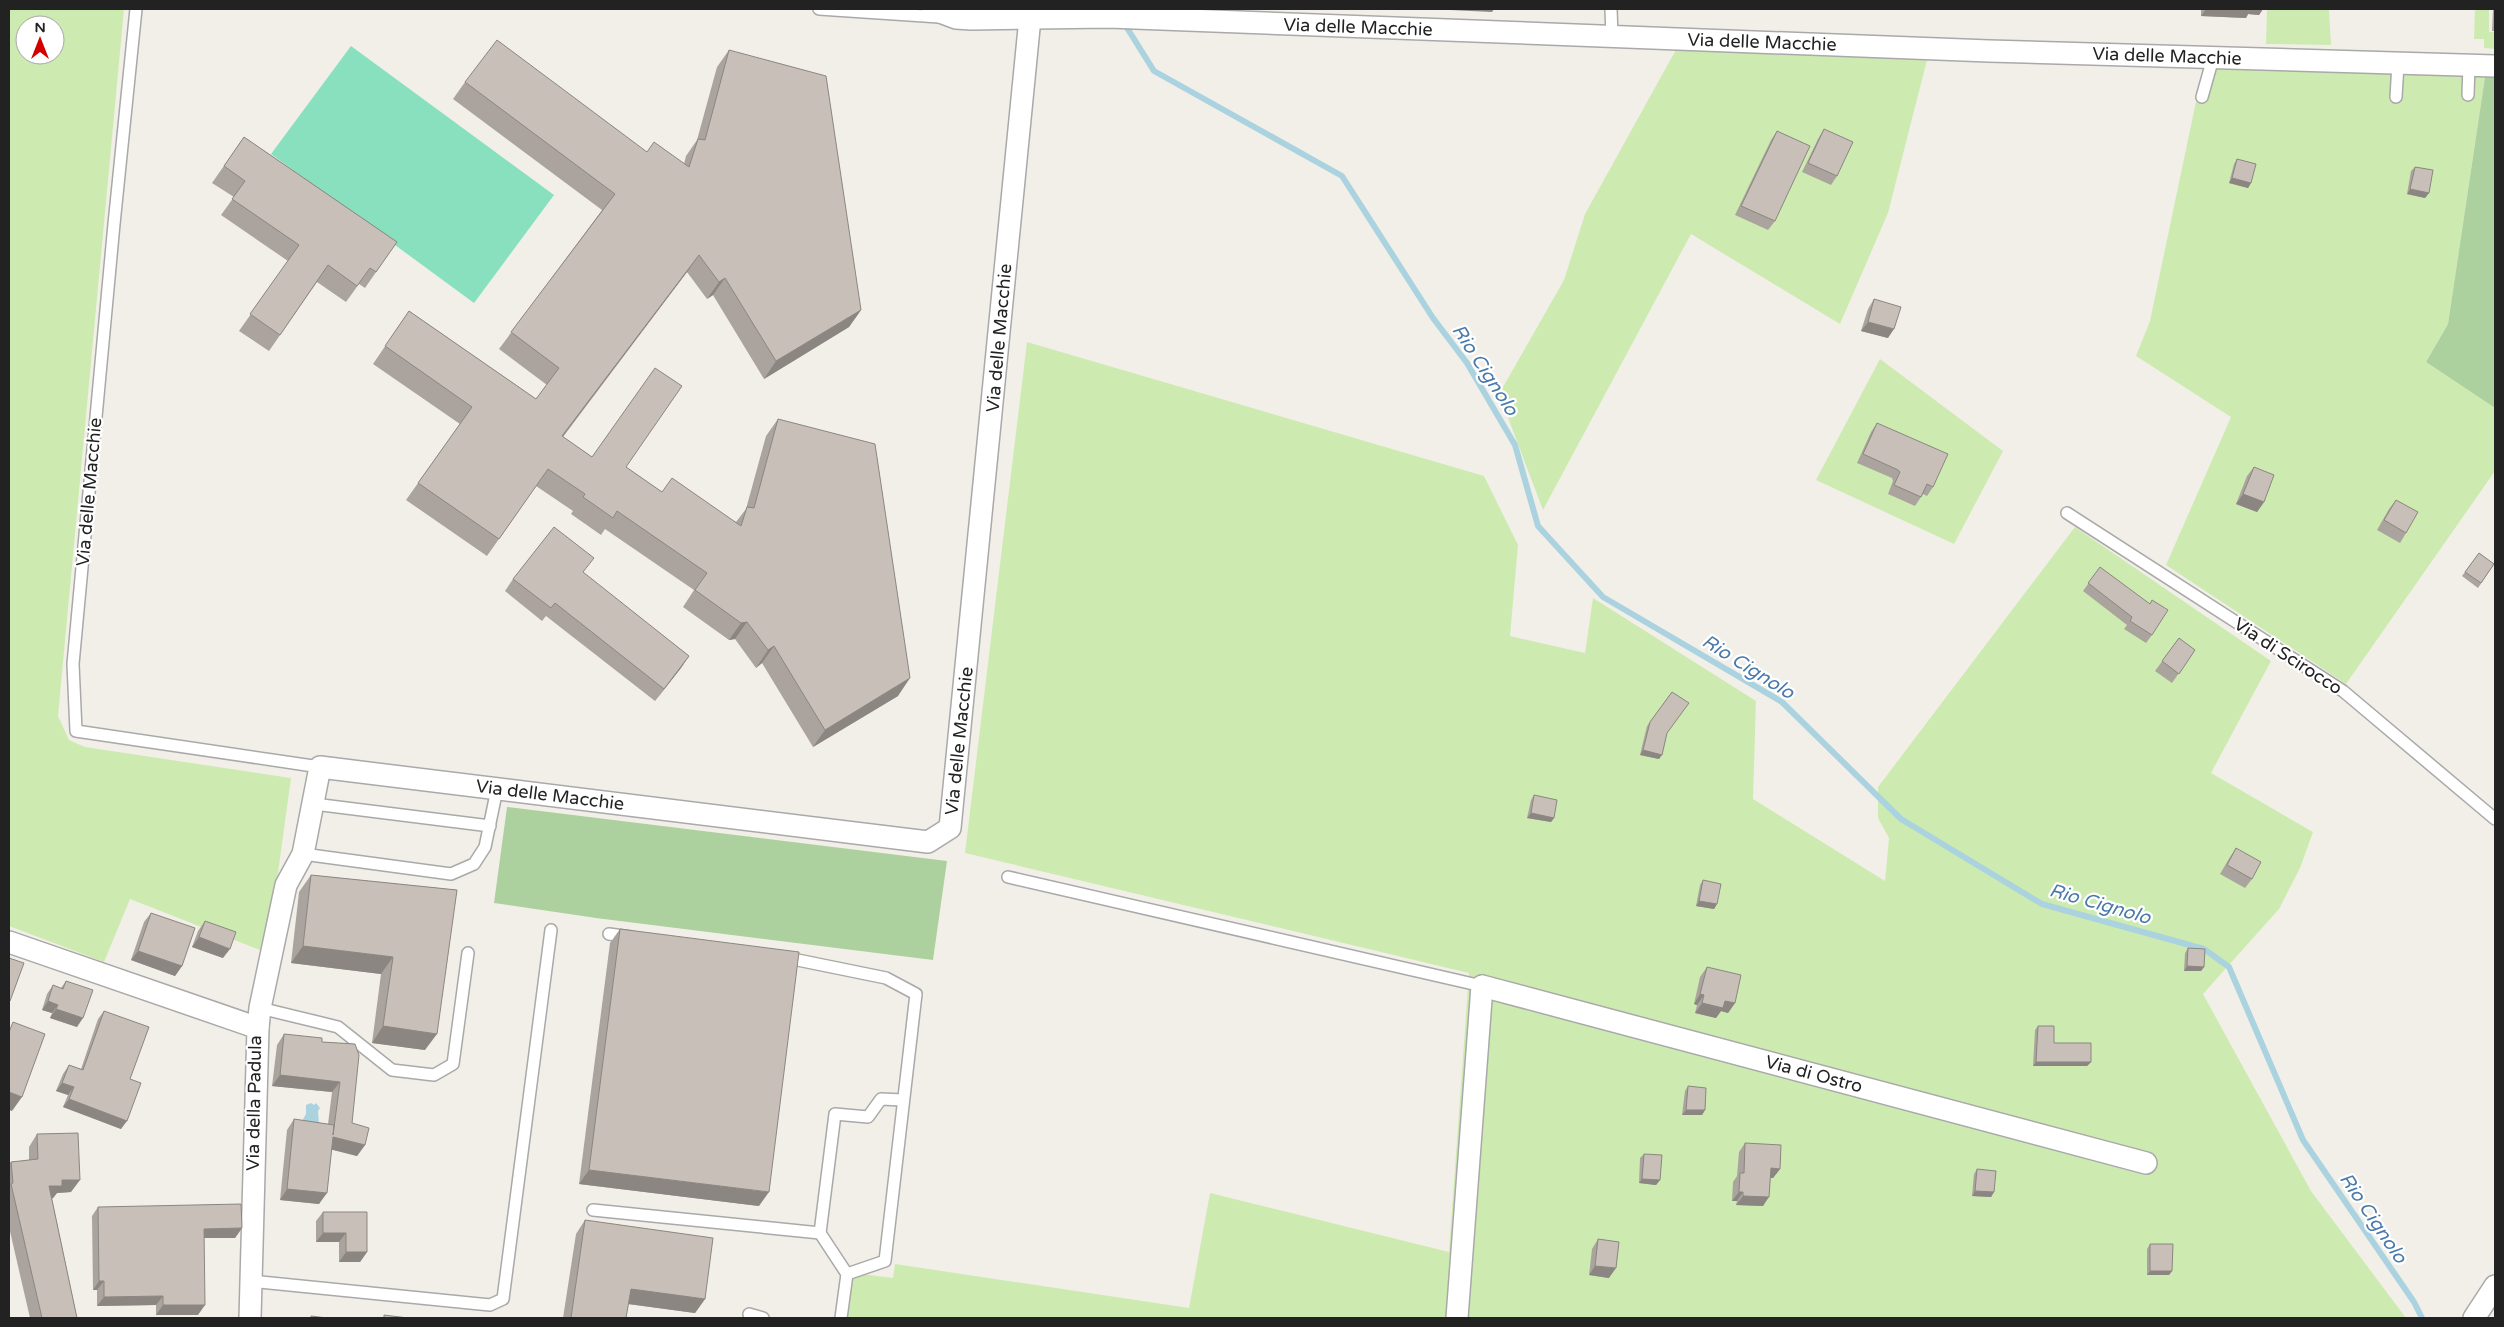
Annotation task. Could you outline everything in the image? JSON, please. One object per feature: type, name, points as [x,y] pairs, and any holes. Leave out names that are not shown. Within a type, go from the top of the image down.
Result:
[{"type":"street","name":"Via delle Macchie","points":[[932,9],[956,18],[1109,17],[1612,37],[2495,66]]},
{"type":"street","name":"Via delle Macchie","points":[[320,767],[928,842],[950,828],[1030,18]]},
{"type":"street","points":[[259,1018],[286,885],[303,854],[320,767]]},
{"type":"street","name":"Via della Padula","points":[[9,942],[259,1018],[250,1318]]},
{"type":"street","points":[[1457,1318],[1482,982]]},
{"type":"street","name":"Via di Ostro","points":[[1482,982],[2146,1163]]},
{"type":"street","points":[[2474,1318],[2495,1286]]},
{"type":"lane","name":"Via delle Macchie","points":[[136,9],[114,224],[74,664],[76,731],[320,767]]},
{"type":"lane","name":"Via delle Macchie","points":[[819,9],[956,18]]},
{"type":"lane","points":[[1611,9],[1612,37]]},
{"type":"lane","points":[[2202,97],[2213,58]]},
{"type":"lane","points":[[2396,97],[2398,64]]},
{"type":"lane","points":[[2468,96],[2469,66]]},
{"type":"lane","name":"Via di Scirocco","points":[[2067,513],[2343,691],[2495,819]]},
{"type":"lane","points":[[303,854],[451,874],[474,864],[485,847],[497,788]]},
{"type":"lane","points":[[314,804],[490,826]]},
{"type":"lane","points":[[1008,877],[1482,982]]},
{"type":"lane","points":[[250,1281],[490,1305],[503,1299],[551,930]]},
{"type":"lane","points":[[609,934],[638,938]]},
{"type":"lane","points":[[259,1018],[338,1026],[392,1070],[434,1075],[453,1064],[468,953]]},
{"type":"lane","points":[[774,956],[886,978],[916,994],[885,1261],[847,1274]]},
{"type":"lane","points":[[841,1318],[847,1274],[820,1233],[834,1114],[868,1117],[881,1099],[904,1100]]},
{"type":"lane","points":[[592,1210],[820,1233]]},
{"type":"lane","points":[[749,1314],[764,1318]]},
{"type":"green space","points":[[9,9],[124,9],[58,716],[69,740],[85,747],[291,778],[278,873],[260,950],[130,899],[104,962],[9,926]]},
{"type":"green space","points":[[2267,9],[2329,9],[2331,45],[2266,44]]},
{"type":"green space","points":[[2475,9],[2489,9],[2489,32],[2495,32],[2495,49],[2484,48],[2484,39],[2474,39]]},
{"type":"green space","points":[[351,46],[554,195],[474,303],[271,154]]},
{"type":"green space","points":[[1678,46],[1927,60],[1888,213],[1840,324],[1691,234],[1543,510],[1499,394],[1564,280],[1585,214]]},
{"type":"green space","points":[[2203,68],[2485,77],[2448,324],[2426,362],[2495,408],[2495,471],[2346,684],[2166,565],[2231,417],[2136,356],[2150,321]]},
{"type":"green space","points":[[2485,77],[2495,77],[2495,408],[2426,362],[2448,324]]},
{"type":"green space","points":[[1027,342],[1484,476],[1518,545],[1510,636],[1585,653],[1593,598],[1756,701],[1753,799],[1885,881],[1889,838],[1878,818],[1878,787],[2075,527],[2271,661],[2211,773],[2313,832],[2300,868],[2279,909],[2203,994],[2311,1191],[2406,1318],[839,1318],[845,1272],[893,1278],[895,1264],[1189,1308],[1210,1193],[1449,1252],[1469,973],[965,853]]},
{"type":"green space","points":[[1880,359],[2003,451],[1954,544],[1816,480]]},
{"type":"green space","points":[[507,807],[947,861],[933,960],[596,918],[494,903]]},
{"type":"water","points":[[311,1103],[314,1105],[316,1103],[320,1108],[318,1111],[319,1124],[302,1121],[306,1114],[306,1105]]},
{"type":"building","points":[[497,40],[647,152],[654,142],[689,167],[698,139],[705,140],[729,50],[826,76],[861,310],[776,361],[725,278],[719,282],[699,255],[562,436],[592,457],[655,368],[682,386],[626,467],[662,492],[672,478],[741,526],[747,507],[754,508],[778,419],[875,444],[910,678],[825,730],[774,646],[768,650],[747,622],[741,623],[695,590],[707,573],[617,511],[613,518],[583,497],[585,494],[548,469],[499,539],[418,483],[472,407],[385,346],[409,311],[536,399],[559,368],[511,332],[615,194],[465,82]]},
{"type":"building","points":[[1824,129],[1853,142],[1837,176],[1808,163]]},
{"type":"building","points":[[1777,131],[1810,146],[1775,221],[1741,206]]},
{"type":"building","points":[[244,137],[397,242],[376,272],[370,268],[357,286],[328,265],[280,335],[250,314],[299,245],[232,199],[245,181],[224,166]]},
{"type":"building","points":[[2237,159],[2256,164],[2251,183],[2232,178]]},
{"type":"building","points":[[2415,167],[2433,170],[2429,193],[2410,189]]},
{"type":"building","points":[[1874,299],[1901,307],[1894,329],[1868,322]]},
{"type":"building","points":[[1877,423],[1948,454],[1933,487],[1927,484],[1921,497],[1894,485],[1900,472],[1898,470],[1863,454]]},
{"type":"building","points":[[2254,467],[2274,475],[2264,502],[2243,494]]},
{"type":"building","points":[[2396,500],[2418,512],[2406,533],[2384,520]]},
{"type":"building","points":[[554,527],[594,558],[583,572],[689,656],[664,689],[555,603],[551,608],[513,579]]},
{"type":"building","points":[[2479,553],[2494,564],[2481,583],[2465,572]]},
{"type":"building","points":[[2100,567],[2150,604],[2152,600],[2168,610],[2152,635],[2130,621],[2132,617],[2088,583]]},
{"type":"building","points":[[2179,638],[2195,650],[2179,674],[2162,661]]},
{"type":"building","points":[[1672,692],[1689,703],[1667,733],[1662,755],[1643,750],[1650,722]]},
{"type":"building","points":[[1534,795],[1557,800],[1554,818],[1531,813]]},
{"type":"building","points":[[2236,848],[2261,862],[2252,879],[2227,865]]},
{"type":"building","points":[[311,875],[457,890],[437,1034],[383,1026],[393,957],[303,946]]},
{"type":"building","points":[[1703,880],[1721,884],[1717,904],[1699,901]]},
{"type":"building","points":[[151,913],[195,928],[182,966],[138,951]]},
{"type":"building","points":[[205,921],[236,932],[230,949],[199,937]]},
{"type":"building","points":[[620,929],[799,952],[769,1192],[589,1170]]},
{"type":"building","points":[[2188,948],[2205,949],[2204,967],[2187,966]]},
{"type":"building","points":[[9,958],[24,963],[10,1001],[9,1000]]},
{"type":"building","points":[[1707,967],[1741,975],[1735,1003],[1725,1001],[1723,1008],[1702,1003],[1704,995],[1700,994]]},
{"type":"building","points":[[66,981],[93,990],[83,1018],[56,1009],[58,1005],[48,1001],[53,985],[63,989]]},
{"type":"building","points":[[104,1011],[149,1027],[130,1079],[141,1083],[127,1121],[69,1099],[74,1087],[62,1083],[69,1065],[83,1070]]},
{"type":"building","points":[[13,1022],[45,1034],[22,1097],[9,1092],[9,1032]]},
{"type":"building","points":[[2038,1026],[2054,1026],[2054,1043],[2091,1043],[2091,1062],[2036,1062]]},
{"type":"building","points":[[284,1034],[322,1038],[322,1042],[355,1044],[359,1055],[352,1123],[369,1128],[365,1145],[333,1137],[327,1193],[287,1189],[294,1119],[334,1125],[333,1135],[340,1082],[280,1075]]},
{"type":"building","points":[[1688,1086],[1706,1088],[1705,1110],[1686,1110]]},
{"type":"building","points":[[78,1133],[80,1180],[62,1180],[62,1186],[49,1186],[77,1318],[42,1318],[11,1184],[13,1183],[11,1162],[38,1159],[37,1134]]},
{"type":"building","points":[[1745,1143],[1781,1145],[1780,1169],[1771,1168],[1769,1197],[1743,1196],[1743,1192],[1739,1192],[1740,1173],[1744,1173]]},
{"type":"building","points":[[1644,1154],[1662,1155],[1660,1180],[1642,1179]]},
{"type":"building","points":[[1977,1169],[1996,1171],[1994,1192],[1975,1191]]},
{"type":"building","points":[[241,1204],[242,1228],[204,1229],[205,1305],[163,1305],[163,1296],[104,1297],[104,1281],[99,1281],[98,1207]]},
{"type":"building","points":[[323,1212],[367,1212],[367,1252],[346,1252],[346,1233],[323,1233]]},
{"type":"building","points":[[585,1220],[713,1238],[705,1299],[631,1289],[626,1318],[571,1318]]},
{"type":"building","points":[[1598,1239],[1619,1242],[1616,1268],[1595,1266]]},
{"type":"building","points":[[2150,1244],[2173,1244],[2172,1271],[2150,1271]]},
{"type":"building","points":[[384,1315],[408,1318],[384,1318]]},
{"type":"building","points":[[311,1316],[327,1318],[311,1318]]},
{"type":"waterway","name":"Rio Cignolo","points":[[1124,23],[1154,71],[1342,176],[1433,318],[1467,363],[1515,445],[1538,526],[1603,597],[1782,702],[1901,819],[2042,904],[2204,949],[2229,967],[2303,1140],[2414,1302],[2422,1318]]}]
